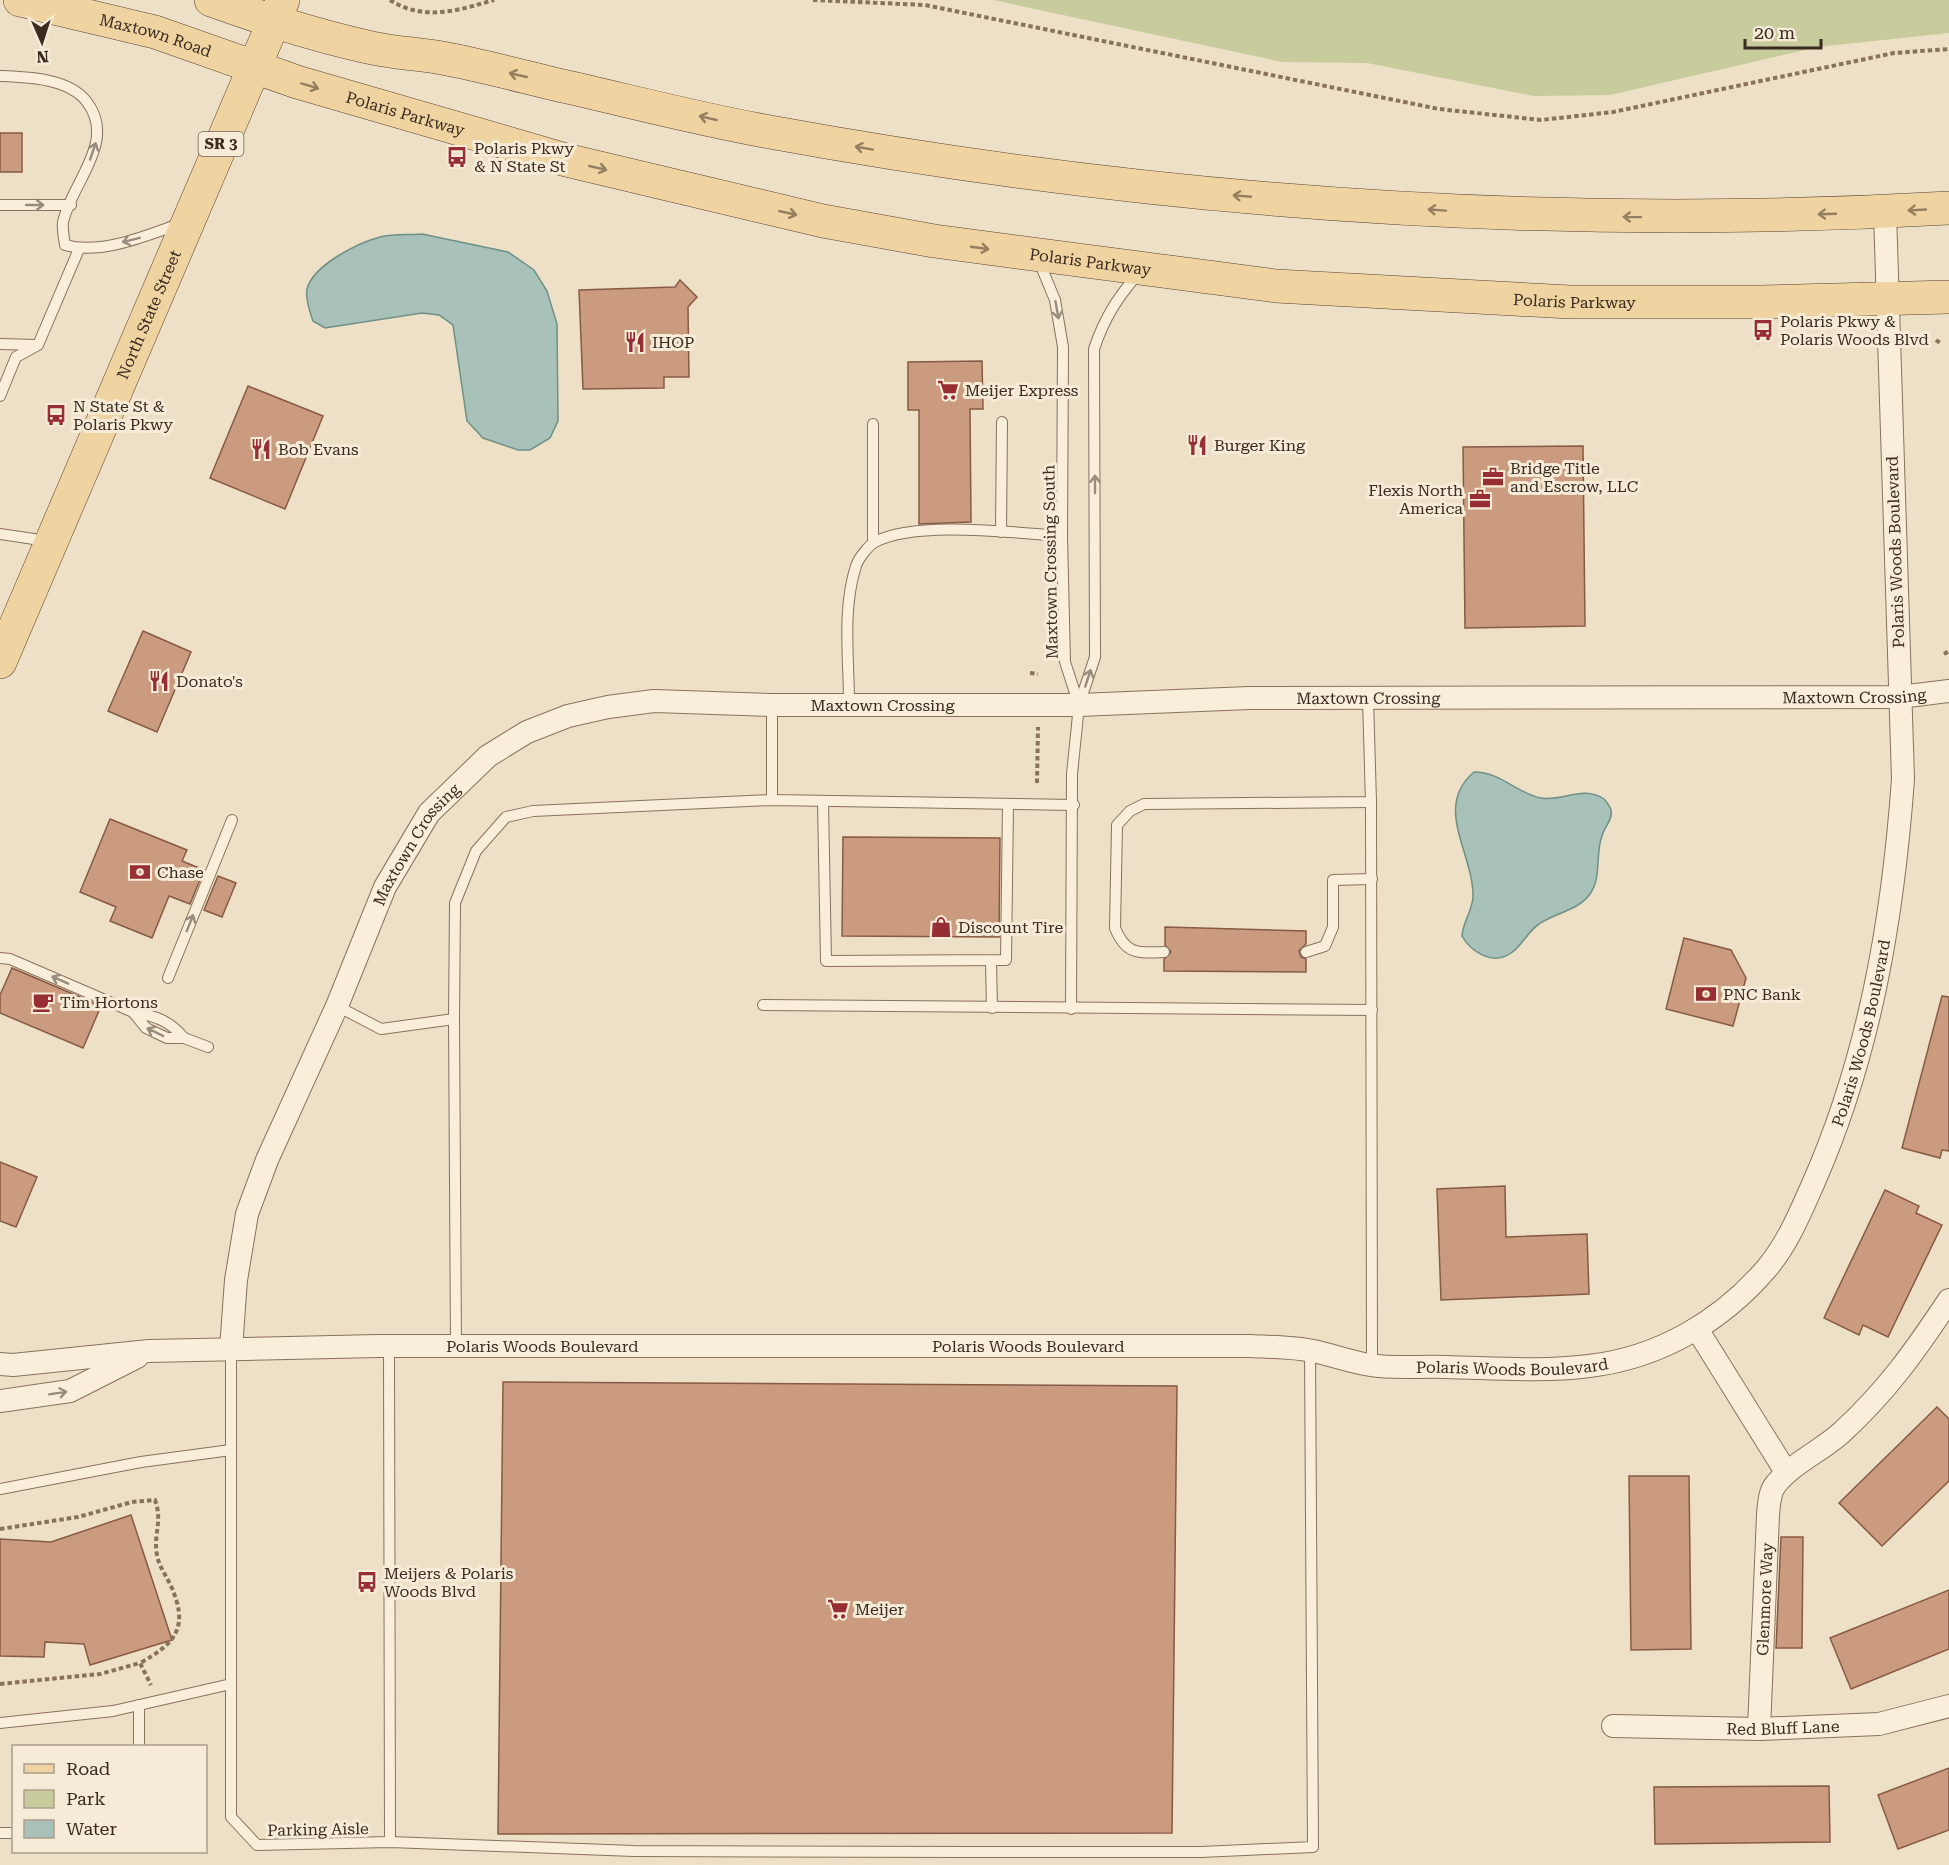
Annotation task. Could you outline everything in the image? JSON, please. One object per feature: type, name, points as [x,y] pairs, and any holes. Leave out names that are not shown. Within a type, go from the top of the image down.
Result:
[{"type":"main road","name":"Maxtown Road","points":[[20,0],[155,32],[254,66]]},
{"type":"main road","points":[[211,0],[278,11],[373,48],[442,58],[765,131],[922,158],[1089,180],[1311,201],[1488,213],[1687,218],[1949,208]]},
{"type":"main road","name":"North State Street","points":[[0,662],[278,11]]},
{"type":"main road","name":"Polaris Parkway","points":[[254,66],[318,88],[566,160],[823,221],[1036,256],[1276,286],[1570,302],[1760,302],[1949,297]]},
{"type":"street","name":"Polaris Woods Boulevard","points":[[0,1364],[13,1365],[149,1351],[231,1349],[456,1346],[1250,1346],[1310,1351],[1372,1365],[1507,1368],[1591,1366],[1632,1358],[1667,1345],[1697,1329],[1740,1297],[1769,1266],[1791,1231],[1823,1160],[1850,1086],[1878,978],[1898,857],[1903,779],[1885,212]]},
{"type":"street","name":"Maxtown Crossing","points":[[231,1349],[237,1280],[248,1214],[267,1160],[338,1006],[385,887],[429,813],[488,756],[527,732],[568,716],[608,707],[654,701],[772,705],[1079,705],[1249,698],[1900,697],[1949,691]]},
{"type":"street","name":"Glenmore Way","points":[[1759,1729],[1768,1515],[1773,1487],[1786,1472],[1834,1440],[1872,1405],[1905,1366],[1949,1300]]},
{"type":"street","points":[[1697,1329],[1786,1472]]},
{"type":"street","name":"Polaris Woods Boulevard","points":[[0,1401],[70,1391],[149,1351]]},
{"type":"street","name":"Red Bluff Lane","points":[[1613,1726],[1759,1729],[1879,1724],[1949,1706]]},
{"type":"lane","points":[[0,76],[53,82],[81,95],[95,113],[99,134],[63,223],[65,245],[79,249],[132,241],[187,221]]},
{"type":"lane","points":[[0,205],[71,205]]},
{"type":"lane","points":[[0,396],[16,357],[38,345],[79,249]]},
{"type":"lane","name":"Maxtown Crossing South","points":[[1036,256],[1055,300],[1063,347],[1062,537],[1065,662],[1079,705]]},
{"type":"lane","points":[[1071,1009],[1074,805],[1072,774],[1079,705],[1095,657],[1094,349],[1102,323],[1118,297],[1143,269]]},
{"type":"lane","points":[[0,344],[38,345]]},
{"type":"lane","points":[[1001,532],[1002,422]]},
{"type":"lane","points":[[873,424],[873,543]]},
{"type":"lane","points":[[849,704],[849,602],[856,564],[873,543],[890,537],[938,530],[1062,537]]},
{"type":"lane","points":[[0,534],[51,542]]},
{"type":"lane","points":[[1368,699],[1372,879],[1372,1365]]},
{"type":"lane","points":[[772,705],[772,800]]},
{"type":"lane","points":[[456,1346],[455,903],[477,851],[506,817],[533,811],[772,800],[1074,805]]},
{"type":"lane","points":[[824,802],[826,961],[991,962],[1005,960],[1008,805]]},
{"type":"lane","points":[[1164,951],[1137,952],[1121,943],[1114,928],[1117,825],[1130,811],[1144,804],[1371,802]]},
{"type":"lane","points":[[168,978],[232,820]]},
{"type":"lane","points":[[1306,952],[1325,946],[1333,927],[1334,880],[1372,879]]},
{"type":"lane","points":[[0,958],[10,958],[133,1012],[154,1016],[172,1024],[184,1038],[208,1047]]},
{"type":"lane","points":[[991,962],[992,1008]]},
{"type":"lane","points":[[763,1005],[1372,1010]]},
{"type":"lane","points":[[338,1006],[381,1029],[454,1019]]},
{"type":"lane","name":"Parking Aisle","points":[[231,1349],[231,1817],[257,1845],[390,1842],[389,1347]]},
{"type":"lane","points":[[390,1842],[646,1851],[1201,1852],[1313,1847],[1310,1351]]},
{"type":"lane","points":[[0,1489],[141,1462],[231,1450]]},
{"type":"lane","points":[[0,1723],[69,1717],[159,1701],[231,1684]]},
{"type":"lane","points":[[139,1705],[139,1745]]},
{"type":"path","points":[[390,0],[404,8],[439,14],[494,0]]},
{"type":"path","points":[[813,0],[925,5],[1439,109],[1541,120],[1613,112],[1894,53],[1949,49]]},
{"type":"path","points":[[1757,327],[1758,345]]},
{"type":"path","points":[[1944,654],[1949,651]]},
{"type":"path","points":[[1030,673],[1038,674]]},
{"type":"path","points":[[1037,783],[1038,726]]},
{"type":"path","points":[[0,1529],[78,1517],[132,1502],[155,1500],[160,1524],[155,1543],[174,1598],[177,1627],[174,1639],[165,1649],[140,1663],[100,1674],[0,1684]]},
{"type":"path","points":[[140,1663],[159,1701]]},
{"type":"green space","points":[[993,0],[1949,0],[1949,33],[1818,47],[1610,95],[1534,96],[1367,63],[1282,62]]},
{"type":"water","points":[[422,234],[508,252],[534,270],[547,291],[557,324],[558,421],[550,438],[530,450],[518,450],[483,438],[467,421],[453,325],[439,315],[422,313],[325,328],[313,321],[307,301],[307,289],[318,272],[337,256],[380,237]]},
{"type":"water","points":[[1474,772],[1492,775],[1541,798],[1549,799],[1580,794],[1596,795],[1604,799],[1611,810],[1611,817],[1600,843],[1596,880],[1590,894],[1580,904],[1539,924],[1515,950],[1504,957],[1497,958],[1490,958],[1477,952],[1462,936],[1473,896],[1471,879],[1458,831],[1457,800],[1462,786]]},
{"type":"building","points":[[0,133],[22,133],[22,172],[0,172]]},
{"type":"building","name":"IHOP","points":[[680,280],[697,297],[688,307],[689,377],[664,377],[664,388],[583,389],[579,290],[675,287]]},
{"type":"building","points":[[982,361],[983,409],[970,409],[971,522],[919,524],[919,410],[908,410],[908,362]]},
{"type":"building","points":[[248,386],[323,416],[285,509],[210,478]]},
{"type":"building","points":[[1583,446],[1585,626],[1465,628],[1463,447]]},
{"type":"building","points":[[143,631],[191,652],[157,732],[108,711]]},
{"type":"building","points":[[110,819],[187,850],[182,861],[204,870],[190,904],[169,896],[152,938],[110,921],[116,907],[80,892]]},
{"type":"building","points":[[843,837],[1000,838],[999,937],[842,936]]},
{"type":"building","points":[[218,876],[236,883],[222,917],[204,910]]},
{"type":"building","points":[[1165,927],[1306,931],[1306,944],[1299,951],[1301,957],[1306,959],[1306,972],[1164,971],[1164,959],[1171,952],[1165,945]]},
{"type":"building","name":"PNC Bank","points":[[1684,938],[1731,950],[1746,978],[1733,1026],[1666,1009]]},
{"type":"building","points":[[12,968],[101,1006],[83,1048],[0,1013],[0,995]]},
{"type":"building","points":[[1942,996],[1949,997],[1949,1151],[1942,1150],[1940,1158],[1902,1148]]},
{"type":"building","points":[[0,1162],[37,1177],[16,1227],[0,1221]]},
{"type":"building","points":[[1505,1186],[1506,1237],[1587,1234],[1589,1294],[1441,1300],[1437,1189]]},
{"type":"building","points":[[1885,1190],[1919,1206],[1916,1213],[1942,1225],[1888,1337],[1863,1325],[1859,1335],[1824,1318]]},
{"type":"building","name":"Meijer","points":[[503,1382],[1177,1386],[1172,1833],[498,1834]]},
{"type":"building","points":[[1937,1407],[1949,1419],[1949,1481],[1882,1546],[1839,1503]]},
{"type":"building","points":[[1629,1476],[1689,1476],[1691,1649],[1631,1650]]},
{"type":"building","points":[[131,1515],[172,1640],[90,1665],[84,1644],[45,1642],[44,1657],[0,1656],[0,1539],[51,1542]]},
{"type":"building","points":[[1781,1537],[1803,1537],[1802,1648],[1776,1648]]},
{"type":"building","points":[[1949,1590],[1949,1649],[1851,1689],[1830,1638]]},
{"type":"building","points":[[1949,1768],[1949,1830],[1898,1849],[1878,1795]]},
{"type":"building","points":[[1829,1786],[1830,1842],[1655,1844],[1654,1787]]},
{"type":"place","name":"Polaris Pkwy & N State St","points":[[457,157]]},
{"type":"place","name":"Polaris Pkwy & Polaris Woods Blvd","points":[[1763,330]]},
{"type":"place","name":"IHOP","points":[[635,342]]},
{"type":"place","name":"Meijer Express","points":[[948,390]]},
{"type":"place","name":"N State St & Polaris Pkwy","points":[[56,415]]},
{"type":"place","name":"Burger King","points":[[1197,445]]},
{"type":"place","name":"Bob Evans","points":[[261,449]]},
{"type":"place","name":"Bridge Title and Escrow, LLC","points":[[1493,477]]},
{"type":"place","name":"Flexis North America","points":[[1480,499]]},
{"type":"place","name":"Donato's","points":[[159,681]]},
{"type":"place","name":"Chase","points":[[140,872]]},
{"type":"place","name":"Discount Tire","points":[[941,927]]},
{"type":"place","name":"PNC Bank","points":[[1706,994]]},
{"type":"place","name":"Tim Hortons","points":[[43,1002]]},
{"type":"place","name":"Meijers & Polaris Woods Blvd","points":[[367,1582]]},
{"type":"place","name":"Meijer","points":[[838,1609]]}]
